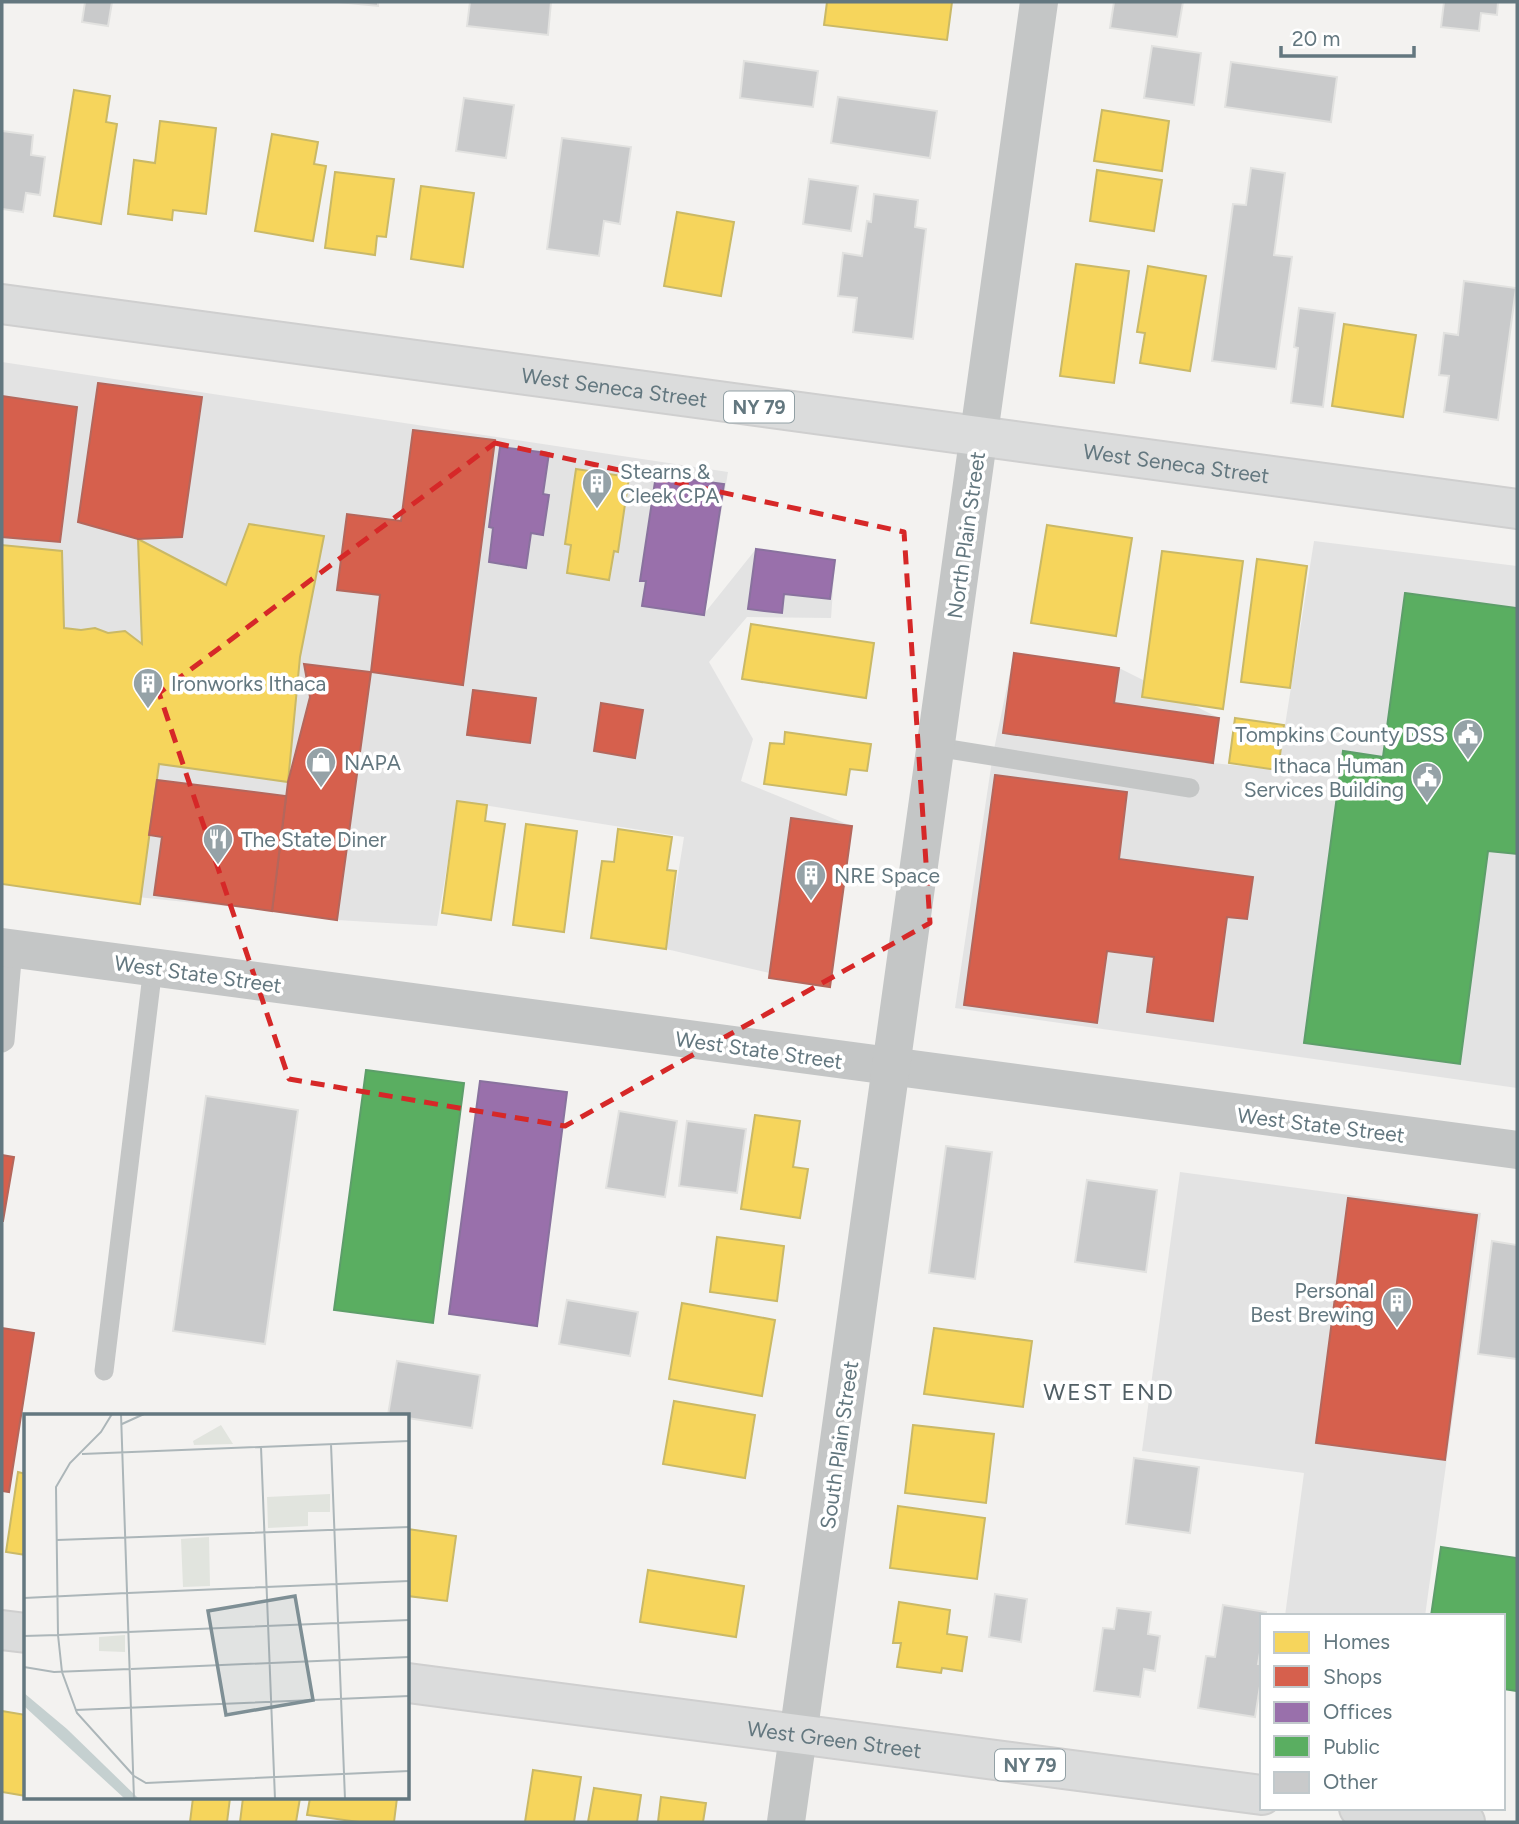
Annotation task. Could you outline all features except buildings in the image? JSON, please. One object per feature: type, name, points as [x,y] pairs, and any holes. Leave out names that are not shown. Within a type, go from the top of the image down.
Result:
[{"type":"highway","name":"West Seneca Street","points":[[2,304],[1517,509]]},
{"type":"highway","points":[[2,1630],[24,1633]]},
{"type":"highway","name":"West Green Street","points":[[410,1683],[1260,1796]]},
{"type":"highway","points":[[1374,1810],[1465,1822]]},
{"type":"street","name":"North Plain Street","points":[[892,1068],[1039,2]]},
{"type":"street","name":"West State Street","points":[[7,948],[1517,1150]]},
{"type":"street","name":"South Plain Street","points":[[786,1822],[892,1068]]},
{"type":"lane","points":[[936,747],[1190,788]]},
{"type":"lane","points":[[2,1043],[5,1041],[8,1016],[7,948]]},
{"type":"lane","points":[[104,1371],[153,967]]},
{"type":"highlighted area","points":[[495,443],[904,532],[930,923],[565,1126],[289,1079],[159,693]]},
{"type":"shaded area","points":[[2,362],[728,472],[704,614],[756,549],[835,560],[831,618],[747,617],[709,662],[753,739],[741,781],[852,826],[830,987],[666,949],[684,837],[458,801],[437,926],[337,920],[2,883]]},
{"type":"shaded area","points":[[1314,541],[1517,566],[1517,1088],[955,1008],[993,754],[1014,653],[1119,668],[1219,718],[1213,763],[1278,770]]},
{"type":"shaded area","points":[[1180,1172],[1481,1213],[1425,1614],[1285,1614],[1304,1473],[1142,1451]]},
{"type":"place","name":"Stearns & Cleek CPA","points":[[597,510]]},
{"type":"place","name":"Ironworks Ithaca","points":[[148,710]]},
{"type":"place","name":"Tompkins County DSS","points":[[1468,761]]},
{"type":"place","name":"NAPA","points":[[321,789]]},
{"type":"place","name":"Ithaca Human Services Building","points":[[1427,804]]},
{"type":"place","name":"The State Diner","points":[[218,866]]},
{"type":"place","name":"NRE Space","points":[[811,902]]},
{"type":"place","name":"Personal Best Brewing","points":[[1397,1329]]},
{"type":"district","name":"WEST END","points":[[1109,1392]]}]
